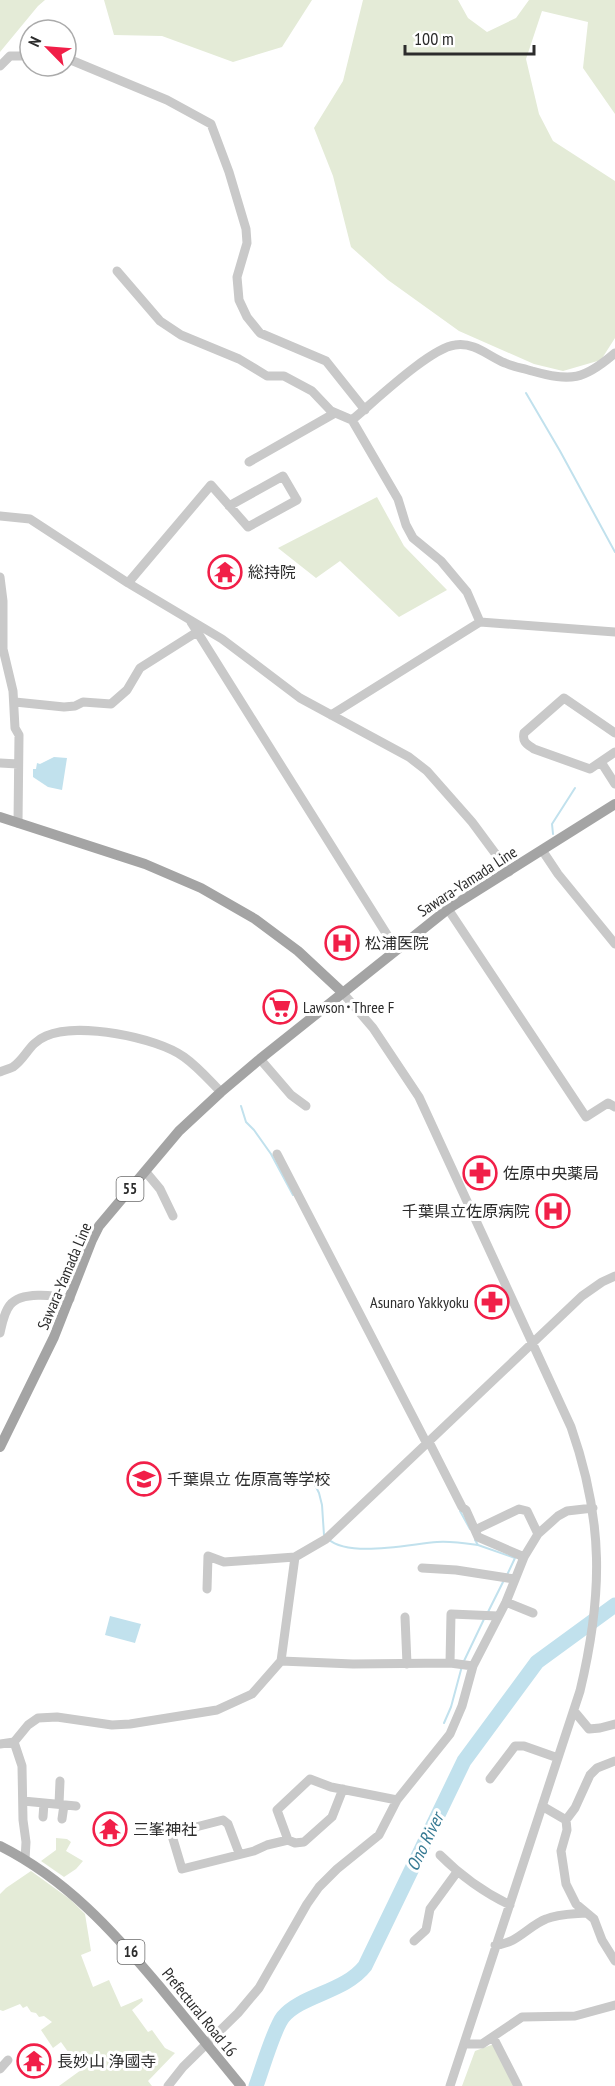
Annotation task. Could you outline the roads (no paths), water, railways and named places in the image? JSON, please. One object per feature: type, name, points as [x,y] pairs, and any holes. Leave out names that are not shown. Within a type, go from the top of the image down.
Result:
[{"type":"main road","name":"Sawara-Yamada Line","points":[[0,1447],[54,1338],[99,1226],[179,1131],[260,1059],[448,909],[615,804]]},
{"type":"main road","points":[[0,817],[145,864],[201,888],[255,919],[298,951],[342,992]]},
{"type":"main road","name":"Prefectural Road 16","points":[[0,1846],[61,1884],[102,1921],[124,1944],[239,2085]]},
{"type":"street","points":[[0,66],[9,56],[18,56]]},
{"type":"street","points":[[78,63],[167,100],[211,124],[229,172],[246,229],[247,243],[237,277],[239,300],[247,317],[260,333],[326,362],[365,410]]},
{"type":"street","points":[[117,271],[160,321],[181,335],[239,359],[267,376],[284,376],[312,391],[331,411],[352,420],[398,499],[406,525],[413,538],[441,561],[460,583],[467,592],[480,622]]},
{"type":"street","points":[[352,420],[425,358],[453,345],[473,345],[506,363],[568,378],[587,373],[615,353]]},
{"type":"street","points":[[249,462],[335,413]]},
{"type":"street","points":[[128,584],[211,485],[229,506],[248,527],[297,500],[283,476],[229,506]]},
{"type":"street","points":[[0,516],[30,519],[128,584],[222,639],[300,698],[409,757],[427,771],[472,822],[509,872]]},
{"type":"street","points":[[0,577],[3,601],[3,649],[15,702],[15,728],[20,735],[18,823]]},
{"type":"street","points":[[189,620],[396,950]]},
{"type":"street","points":[[331,715],[480,622],[615,632]]},
{"type":"street","points":[[15,702],[64,707],[75,706],[83,702],[111,704],[127,690],[140,668],[196,632]]},
{"type":"street","points":[[615,733],[564,698],[524,733],[523,738],[526,744],[534,749],[590,769],[615,752]]},
{"type":"street","points":[[601,762],[615,784]]},
{"type":"street","points":[[0,763],[18,765]]},
{"type":"street","points":[[542,850],[558,874],[615,944]]},
{"type":"street","points":[[448,909],[586,1117],[608,1103],[615,1107]]},
{"type":"street","points":[[342,992],[373,1028],[419,1096],[534,1342],[579,1450],[593,1508],[597,1546],[596,1601],[592,1639],[574,1711],[450,2086]]},
{"type":"street","points":[[0,1072],[13,1066],[32,1044],[47,1035],[84,1029],[148,1042],[177,1053],[221,1092]]},
{"type":"street","points":[[260,1059],[291,1095],[306,1106]]},
{"type":"street","points":[[277,1154],[427,1444],[478,1537],[524,1557]]},
{"type":"street","points":[[145,1172],[160,1189],[174,1216]]},
{"type":"street","points":[[207,1589],[208,1556],[224,1562],[295,1557],[327,1538],[582,1296],[615,1276]]},
{"type":"street","points":[[0,1333],[12,1302],[44,1294],[70,1299]]},
{"type":"street","points":[[168,2086],[183,2067],[238,2013],[259,1988],[306,1904],[337,1869],[379,1835],[397,1800],[450,1734],[462,1706],[466,1665],[506,1602],[524,1557],[538,1534],[567,1511],[593,1508]]},
{"type":"street","points":[[475,1530],[519,1509],[527,1511],[538,1534]]},
{"type":"street","points":[[0,1744],[14,1742],[28,1725],[38,1718],[57,1717],[112,1725],[159,1720],[217,1710],[252,1694],[281,1661],[295,1557]]},
{"type":"street","points":[[422,1568],[456,1570],[514,1579]]},
{"type":"street","points":[[506,1602],[533,1613]]},
{"type":"street","points":[[450,1663],[451,1614],[498,1616]]},
{"type":"street","points":[[405,1617],[407,1664]]},
{"type":"street","points":[[281,1661],[466,1665]]},
{"type":"street","points":[[574,1711],[589,1729],[615,1724]]},
{"type":"street","points":[[14,1742],[22,1766],[25,1860]]},
{"type":"street","points":[[490,1779],[515,1746],[524,1746],[558,1758]]},
{"type":"street","points":[[615,1761],[597,1768],[590,1775],[575,1808],[566,1820],[567,1830],[561,1851],[566,1884],[576,1904],[594,1919],[602,1940],[615,1961]]},
{"type":"street","points":[[288,1840],[277,1810],[310,1779],[331,1787],[397,1800]]},
{"type":"street","points":[[60,1781],[62,1819]]},
{"type":"street","points":[[239,1853],[228,1824],[223,1820],[192,1828],[170,1829],[182,1869],[288,1840],[295,1843],[304,1842],[332,1817],[343,1789]]},
{"type":"street","points":[[23,1801],[76,1806]]},
{"type":"street","points":[[43,1817],[44,1803]]},
{"type":"street","points":[[542,1806],[566,1820]]},
{"type":"street","points":[[440,1855],[457,1872],[490,1895],[510,1905]]},
{"type":"street","points":[[414,1941],[426,1930],[430,1909],[457,1872]]},
{"type":"street","points":[[495,1945],[513,1941],[547,1918],[585,1913]]},
{"type":"street","points":[[464,2044],[482,2044],[522,2017],[575,2016],[615,2005]]},
{"type":"street","points":[[494,2037],[518,2086]]},
{"type":"street","points":[[0,2069],[8,2060]]},
{"type":"water","points":[[54,757],[67,758],[62,790],[48,787],[33,777],[33,769],[36,769],[37,763],[40,764]]},
{"type":"water","points":[[110,1616],[141,1624],[135,1643],[105,1635]]},
{"type":"waterway","points":[[526,393],[615,552]]},
{"type":"waterway","points":[[553,834],[552,824],[575,788]]},
{"type":"waterway","points":[[241,1106],[246,1122],[271,1154],[293,1195]]},
{"type":"waterway","points":[[309,1473],[322,1505],[324,1535]]},
{"type":"waterway","points":[[460,1511],[470,1529]]},
{"type":"waterway","points":[[328,1539],[338,1545],[365,1549],[442,1542],[478,1545]]},
{"type":"waterway","points":[[475,1540],[478,1545],[515,1558],[507,1575]]},
{"type":"waterway","points":[[488,1612],[504,1580]]},
{"type":"waterway","name":"Ono River","points":[[256,2086],[272,2039],[283,2017],[301,2003],[346,1982],[365,1966],[464,1761],[537,1662],[615,1605]]},
{"type":"waterway","points":[[464,1661],[485,1617]]},
{"type":"waterway","points":[[444,1723],[451,1707],[462,1666]]},
{"type":"place","name":"総持院","points":[[225,572]]},
{"type":"place","name":"松浦医院","points":[[342,943]]},
{"type":"place","name":"Lawson･Three F","points":[[280,1007]]},
{"type":"place","name":"佐原中央薬局","points":[[480,1173]]},
{"type":"place","name":"千葉県立佐原病院","points":[[553,1211]]},
{"type":"place","name":"Asunaro Yakkyoku","points":[[492,1302]]},
{"type":"place","name":"千葉県立 佐原高等学校","points":[[144,1479]]},
{"type":"place","name":"三峯神社","points":[[110,1829]]},
{"type":"place","name":"長妙山 浄國寺","points":[[34,2061]]}]
